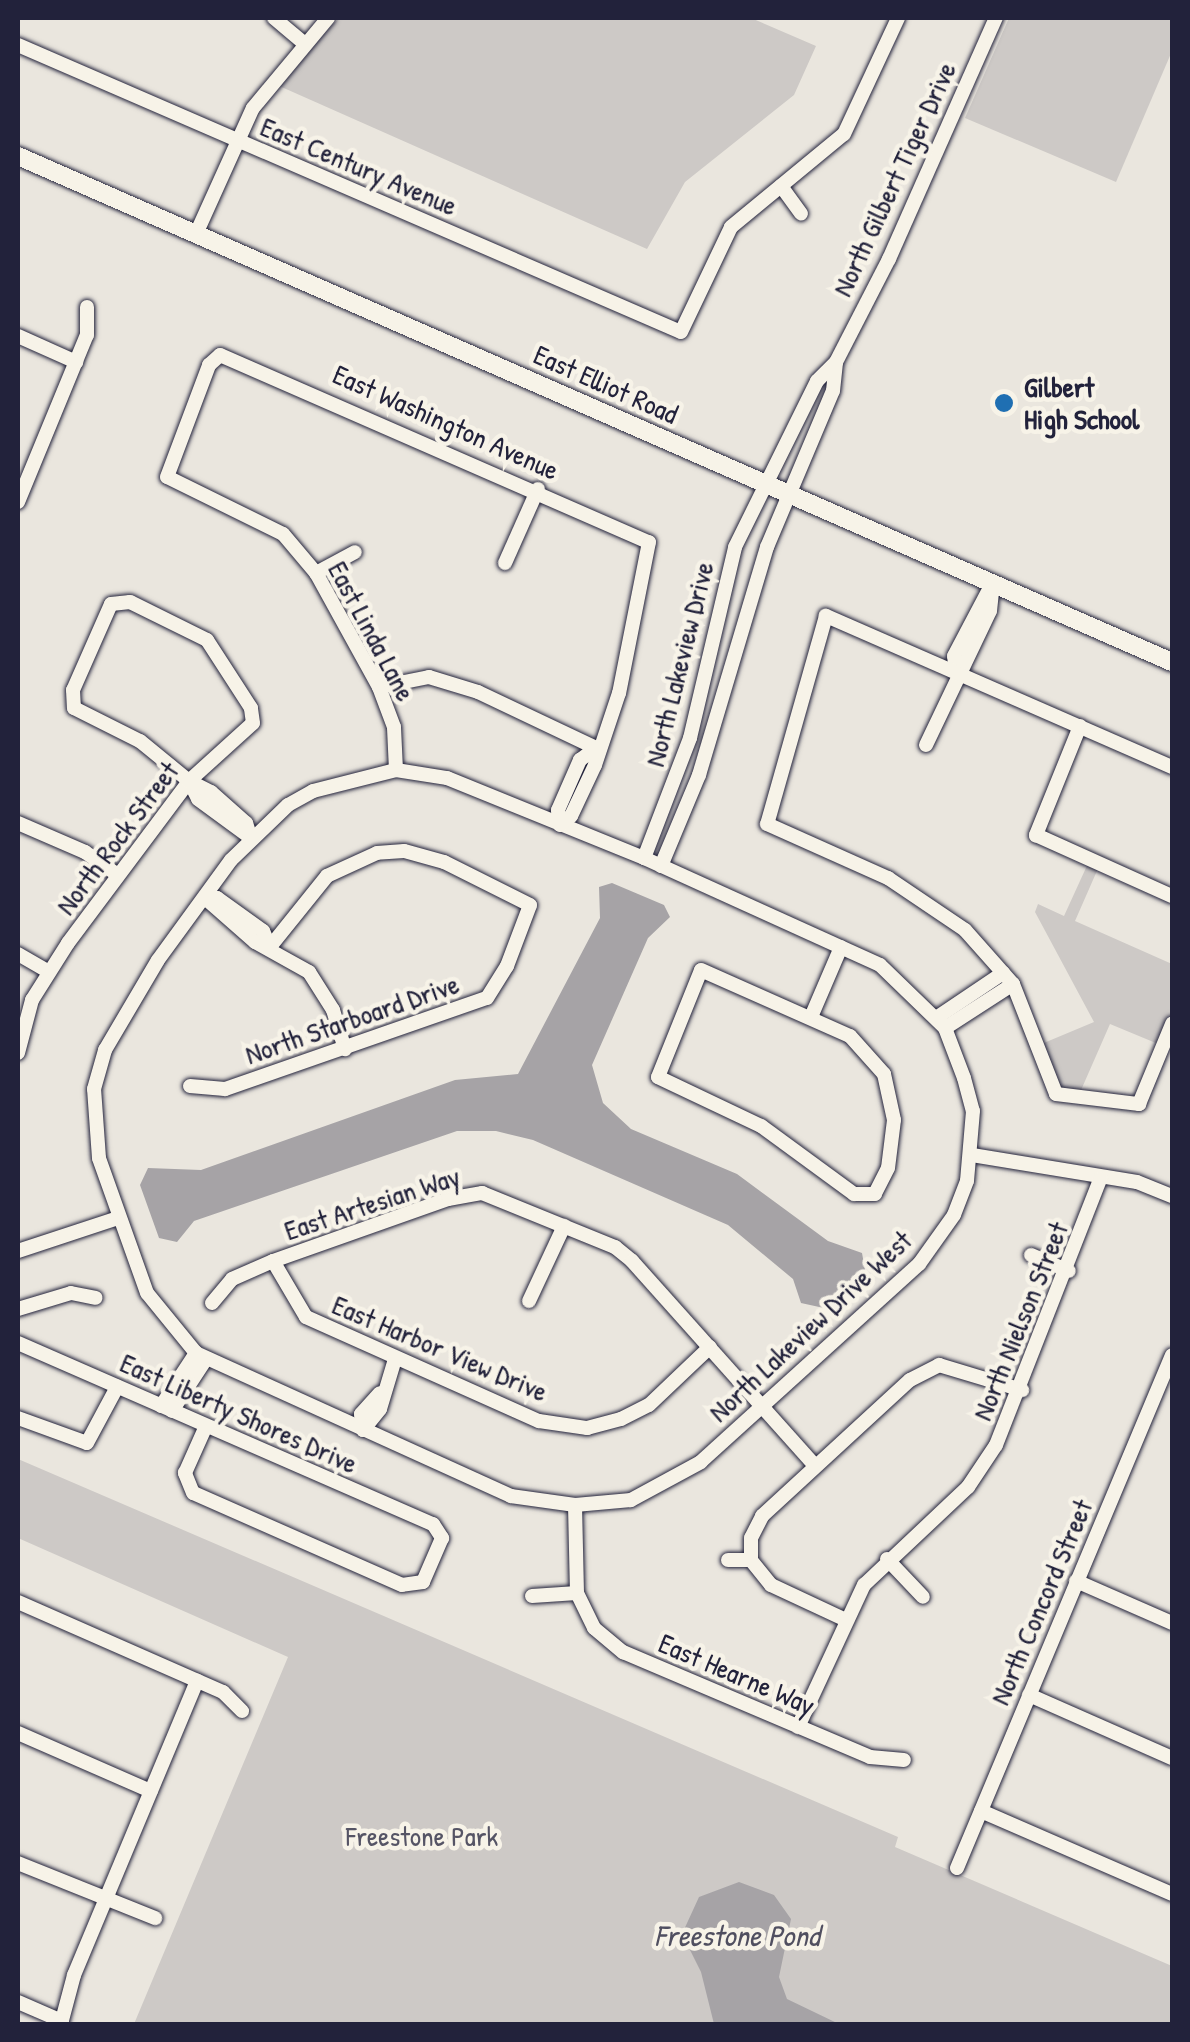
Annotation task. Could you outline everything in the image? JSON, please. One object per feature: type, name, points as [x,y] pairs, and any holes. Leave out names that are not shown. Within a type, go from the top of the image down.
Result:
[{"type":"main road","name":"East Elliot Road","points":[[18,156],[1172,662]]},
{"type":"street","points":[[274,18],[304,44]]},
{"type":"street","points":[[196,234],[270,82],[328,18]]},
{"type":"street","points":[[801,214],[782,186],[844,134],[898,18]]},
{"type":"street","name":"North Gilbert Tiger Drive","points":[[768,486],[817,381],[836,362],[889,259],[996,18]]},
{"type":"street","name":"East Century Avenue","points":[[18,45],[681,332],[731,227],[782,186]]},
{"type":"street","points":[[18,502],[23,474],[89,328],[87,308]]},
{"type":"street","points":[[18,336],[76,362]]},
{"type":"street","name":"East Washington Avenue","points":[[167,477],[210,365],[220,354],[538,489],[648,542],[622,684],[596,748]]},
{"type":"street","name":"North Gilbert Tiger Drive","points":[[788,494],[833,392],[836,362]]},
{"type":"street","name":"East Linda Lane","points":[[167,477],[283,534],[316,573],[379,687],[394,727],[396,770]]},
{"type":"street","name":"North Lakeview Drive","points":[[652,861],[690,738],[730,559],[754,502],[768,486]]},
{"type":"street","points":[[505,563],[538,489]]},
{"type":"street","name":"North Lakeview Drive","points":[[652,861],[699,775],[736,632],[788,494]]},
{"type":"street","points":[[316,573],[355,552]]},
{"type":"street","points":[[926,745],[956,672],[954,656],[993,583]]},
{"type":"street","name":"North Rock Street","points":[[18,1053],[32,1000],[48,971],[189,781],[253,723],[252,708],[207,640],[115,601],[72,704],[140,740],[189,781]]},
{"type":"street","points":[[1172,767],[826,616],[767,824],[930,900],[1008,979],[1056,1094],[1139,1104],[1172,1024]]},
{"type":"street","points":[[379,687],[429,677],[478,692],[596,748],[580,799],[560,825]]},
{"type":"street","points":[[1080,726],[1036,835],[1172,896]]},
{"type":"street","points":[[166,1409],[201,1356],[148,1293],[99,1158],[94,1089],[124,1013],[251,838],[313,791],[396,770]]},
{"type":"street","name":"North Lakeview Drive West","points":[[201,1356],[511,1496],[575,1505],[631,1500],[667,1485],[761,1406],[919,1264],[954,1215],[972,1156],[973,1111],[940,1023],[896,977],[842,947],[652,861],[447,778],[396,770]]},
{"type":"street","points":[[189,781],[228,805],[251,838]]},
{"type":"street","points":[[18,822],[77,848],[118,875]]},
{"type":"street","name":"North Starboard Drive","points":[[190,1086],[226,1089],[487,998],[507,966],[530,905],[444,862],[404,851],[376,853],[327,876],[270,947]]},
{"type":"street","points":[[205,898],[212,910],[309,972],[332,1010],[345,1049]]},
{"type":"street","points":[[812,1017],[842,947]]},
{"type":"street","points":[[18,954],[48,971]]},
{"type":"street","points":[[701,970],[812,1017],[850,1036],[884,1074],[894,1120],[888,1168],[867,1198],[761,1126],[658,1077],[701,970]]},
{"type":"street","points":[[940,1023],[1008,979]]},
{"type":"street","points":[[972,1156],[1100,1178],[1172,1196]]},
{"type":"street","name":"North Nielson Street","points":[[798,1728],[846,1620],[887,1559],[968,1488],[1022,1390],[1100,1178]]},
{"type":"street","name":"East Artesian Way","points":[[212,1303],[232,1280],[274,1262],[448,1199],[482,1193],[564,1226],[632,1261],[816,1466]]},
{"type":"street","points":[[18,1251],[118,1218]]},
{"type":"street","points":[[530,1300],[564,1226]]},
{"type":"street","points":[[1031,1255],[1069,1270]]},
{"type":"street","name":"East Harbor View Drive","points":[[274,1262],[306,1317],[539,1421],[587,1428],[649,1406],[710,1347]]},
{"type":"street","points":[[18,1309],[72,1293],[96,1298]]},
{"type":"street","name":"East Liberty Shores Drive","points":[[18,1343],[166,1409],[206,1426],[440,1530],[441,1542],[416,1587],[193,1494],[185,1473],[206,1426]]},
{"type":"street","name":"North Concord Street","points":[[957,1868],[1172,1355]]},
{"type":"street","points":[[363,1430],[361,1414],[380,1393],[395,1359]]},
{"type":"street","points":[[846,1620],[770,1585],[752,1560],[751,1538],[762,1516],[910,1380],[939,1366],[1022,1390]]},
{"type":"street","points":[[18,1418],[87,1443],[117,1387]]},
{"type":"street","points":[[1157,1391],[1172,1399]]},
{"type":"street","name":"East Hearne Way","points":[[575,1505],[577,1593],[594,1628],[623,1652],[870,1757],[904,1760]]},
{"type":"street","points":[[887,1559],[924,1597]]},
{"type":"street","points":[[728,1560],[752,1560]]},
{"type":"street","points":[[1076,1581],[1172,1623]]},
{"type":"street","points":[[532,1596],[577,1593]]},
{"type":"street","points":[[18,1602],[229,1696],[242,1711]]},
{"type":"street","points":[[18,2002],[61,2022],[105,1901],[197,1681]]},
{"type":"street","points":[[1029,1696],[1172,1758]]},
{"type":"street","points":[[18,1733],[151,1791]]},
{"type":"street","points":[[981,1810],[1172,1894]]},
{"type":"street","points":[[18,1863],[155,1918]]},
{"type":"green space","points":[[339,18],[751,18],[816,46],[794,95],[685,182],[647,249],[277,85]]},
{"type":"green space","points":[[1009,18],[1172,18],[1172,51],[1116,182],[965,118]]},
{"type":"green space","points":[[1090,859],[1100,864],[1075,921],[1172,964],[1172,1024],[1163,1046],[1110,1024],[1078,1097],[1056,1094],[1039,1045],[1094,1022],[1035,912],[1038,904],[1064,916]]},
{"type":"green space","name":"Freestone Park","points":[[18,1459],[898,1837],[895,1847],[1172,1966],[1172,2024],[134,2024],[288,1657],[18,1538]]},
{"type":"water","points":[[612,883],[664,905],[670,917],[648,938],[592,1065],[603,1103],[631,1129],[737,1174],[828,1241],[862,1253],[865,1270],[830,1304],[833,1310],[801,1303],[793,1279],[728,1225],[533,1140],[496,1131],[457,1131],[194,1221],[177,1242],[159,1238],[140,1185],[148,1168],[201,1170],[455,1080],[518,1074],[600,918],[599,887]]},
{"type":"water","name":"Freestone Pond","points":[[739,1882],[774,1895],[791,1919],[779,1977],[787,1999],[839,2024],[714,2024],[701,1972],[682,1934],[699,1897]]},
{"type":"place","name":"Gilbert High School","points":[[1004,403]]}]
